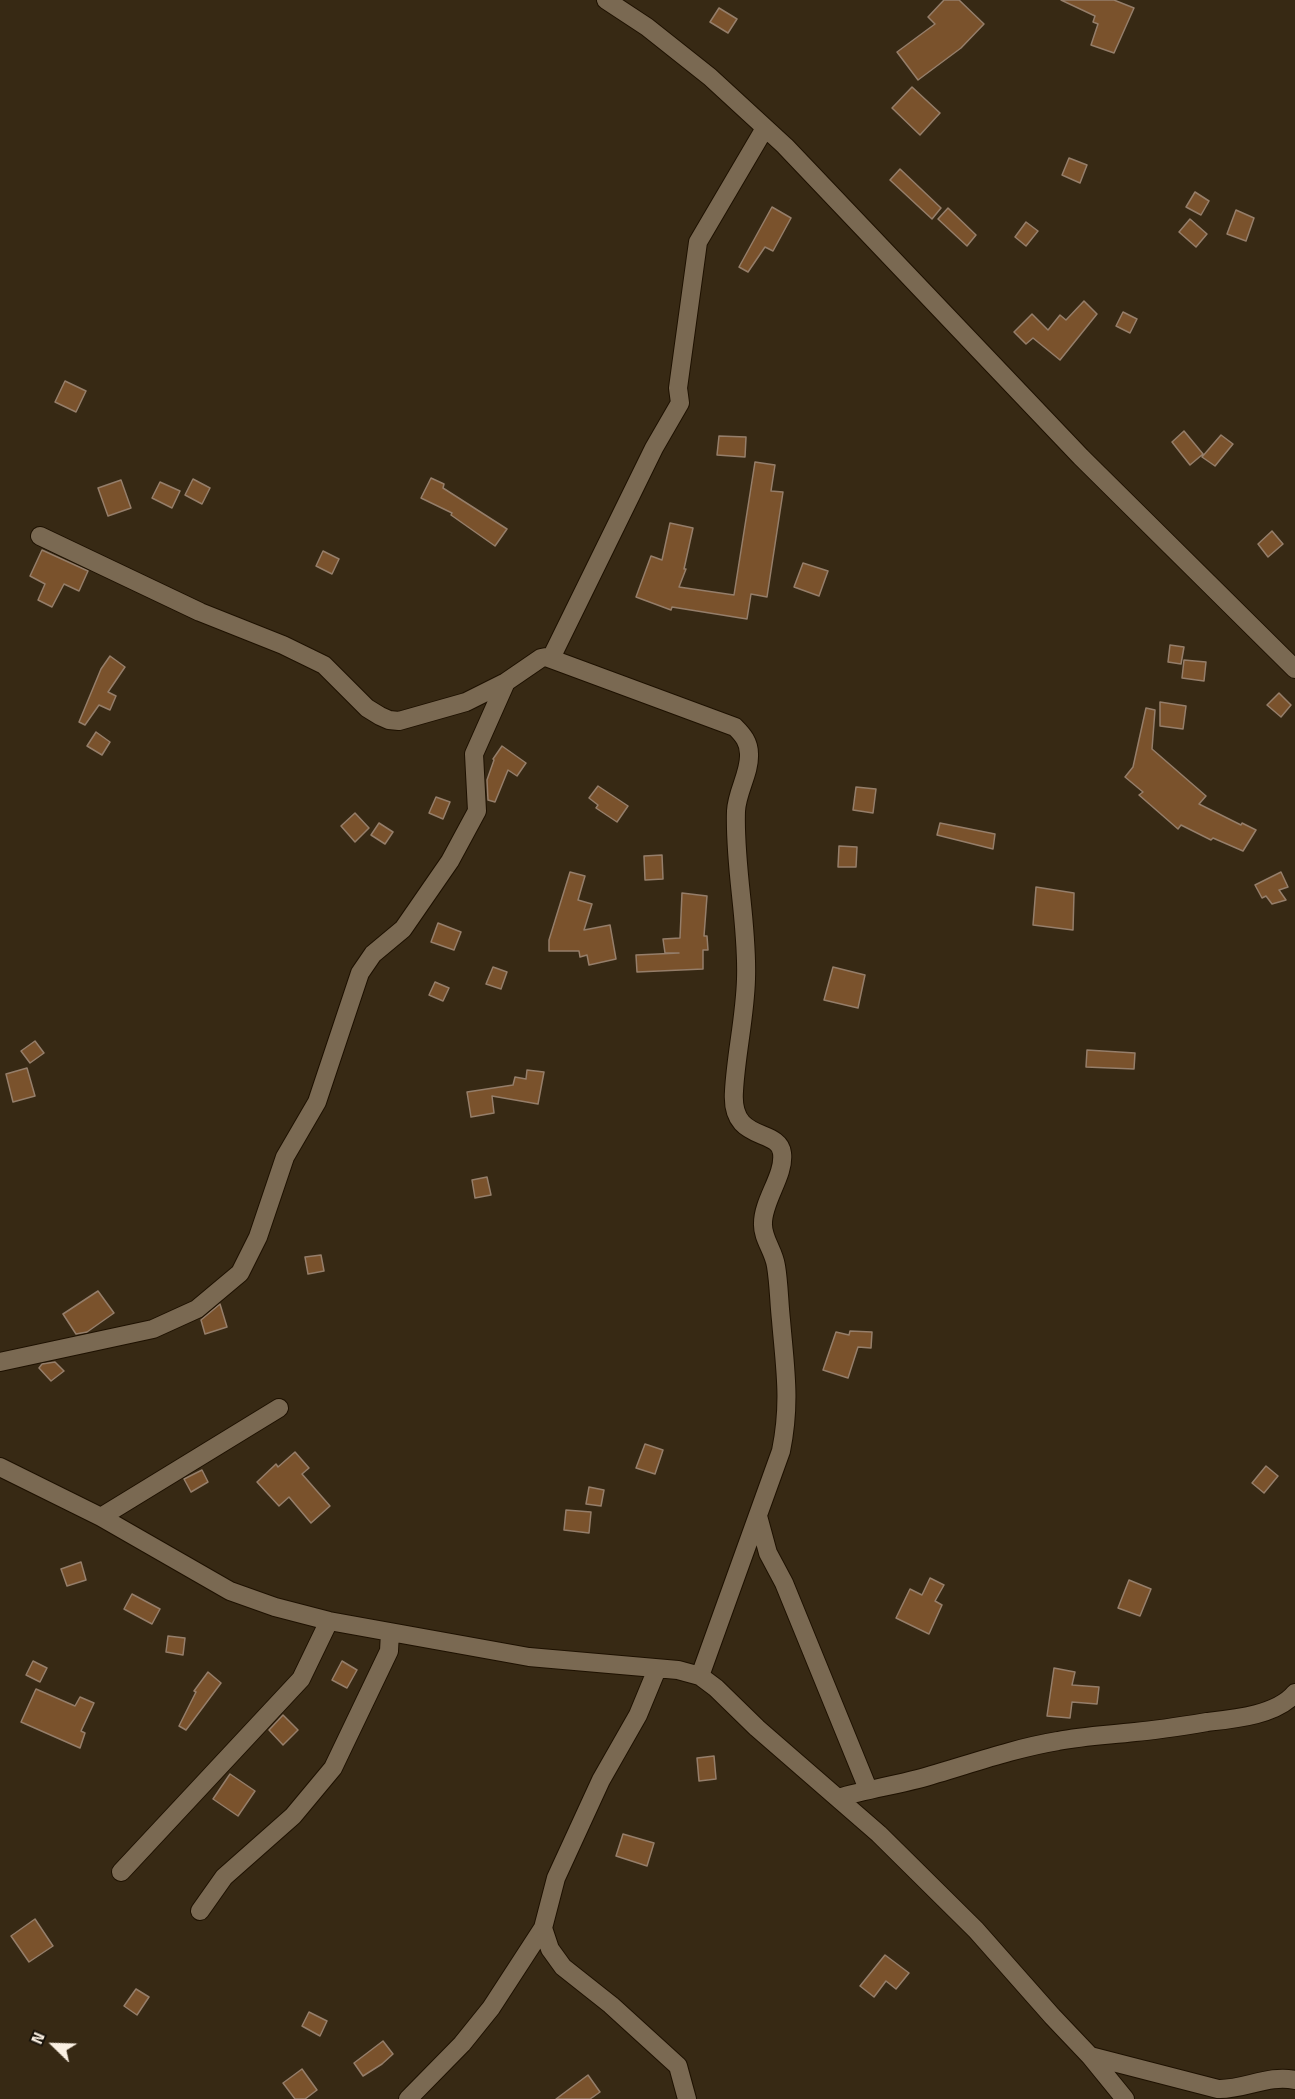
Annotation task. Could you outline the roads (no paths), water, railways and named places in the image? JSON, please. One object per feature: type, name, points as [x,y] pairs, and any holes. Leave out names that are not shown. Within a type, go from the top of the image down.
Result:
[{"type":"street","points":[[606,0],[647,27],[710,77],[785,146],[1081,457],[1295,669]]},
{"type":"street","points":[[551,658],[654,448],[680,403],[678,388],[698,242],[765,128]]},
{"type":"street","points":[[40,536],[200,612],[324,664],[367,708],[389,720],[399,721],[466,702],[506,682],[541,658],[551,658],[735,727],[747,742],[748,766],[736,809],[747,977],[744,1024],[733,1106],[735,1116],[743,1125],[777,1143],[782,1151],[781,1163],[763,1222],[764,1234],[775,1257],[787,1368],[787,1423],[781,1451],[700,1676]]},
{"type":"street","points":[[0,1362],[153,1329],[197,1308],[240,1272],[258,1237],[285,1157],[317,1102],[360,973],[373,954],[404,929],[450,861],[477,811],[474,754],[506,682]]},
{"type":"street","points":[[101,1517],[279,1408]]},
{"type":"street","points":[[0,1467],[101,1517],[230,1591],[274,1607],[329,1621],[529,1657],[678,1670],[700,1676],[879,1834],[976,1930],[1090,2056],[1125,2099]]},
{"type":"street","points":[[758,1516],[768,1552],[784,1583],[867,1789]]},
{"type":"street","points":[[121,1872],[301,1679],[329,1621]]},
{"type":"street","points":[[200,1911],[224,1877],[293,1816],[333,1768],[390,1651],[390,1632]]},
{"type":"street","points":[[408,2099],[462,2044],[491,2008],[543,1928],[556,1878],[602,1780],[638,1715],[657,1669]]},
{"type":"street","points":[[838,1798],[867,1789],[915,1780],[1006,1752],[1055,1741],[1203,1723],[1272,1710],[1290,1699],[1295,1693]]},
{"type":"street","points":[[543,1928],[550,1949],[563,1966],[611,2005],[678,2066],[687,2099]]},
{"type":"street","points":[[1090,2056],[1218,2089],[1232,2090],[1272,2079],[1295,2080]]}]
